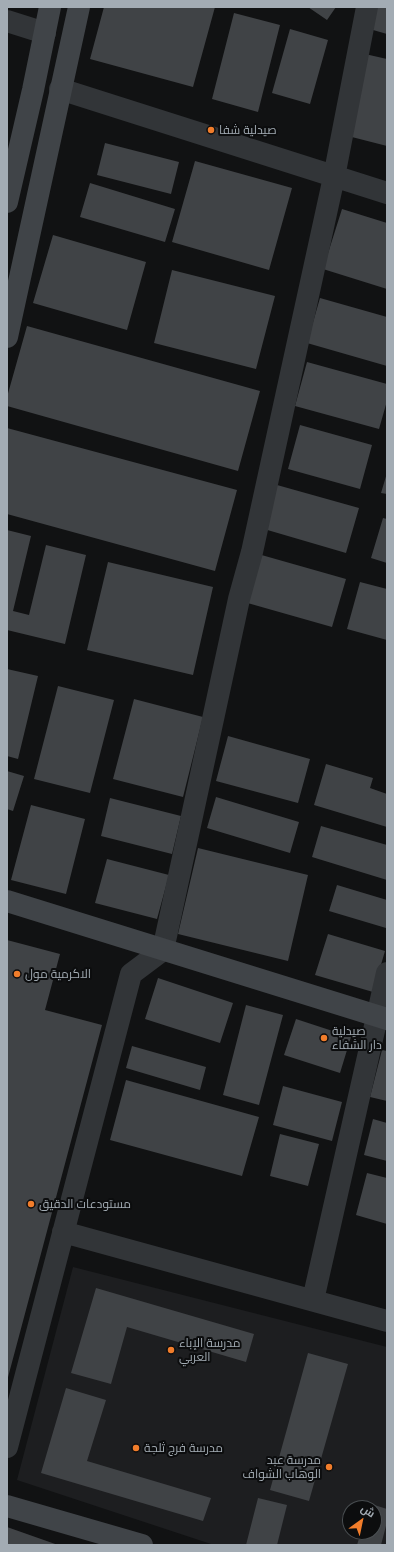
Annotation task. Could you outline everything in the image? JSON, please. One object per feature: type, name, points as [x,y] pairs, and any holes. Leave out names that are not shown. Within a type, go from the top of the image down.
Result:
[{"type":"street","points":[[7,202],[33,90],[50,7]]},
{"type":"street","points":[[7,337],[79,7]]},
{"type":"street","points":[[7,1447],[131,974],[162,950],[239,599],[252,552],[334,177],[367,7]]},
{"type":"street","points":[[7,22],[45,33]]},
{"type":"street","points":[[60,89],[387,193]]},
{"type":"street","points":[[7,902],[382,1017]]},
{"type":"street","points":[[312,1300],[382,1017],[387,973]]},
{"type":"street","points":[[63,1232],[387,1321]]},
{"type":"street","points":[[7,1506],[142,1545]]},
{"type":"shaded area","points":[[73,1267],[387,1347],[387,1545],[214,1545],[17,1480]]},
{"type":"building","points":[[104,7],[215,7],[193,87],[90,59]]},
{"type":"building","points":[[308,7],[336,7],[327,20]]},
{"type":"building","points":[[372,7],[387,7],[387,34],[366,28]]},
{"type":"building","points":[[234,13],[280,25],[258,112],[212,99]]},
{"type":"building","points":[[290,29],[328,40],[310,104],[272,93]]},
{"type":"building","points":[[365,54],[387,59],[387,146],[344,135]]},
{"type":"building","points":[[105,143],[179,162],[171,194],[97,175]]},
{"type":"building","points":[[195,161],[292,188],[269,270],[172,242]]},
{"type":"building","points":[[90,183],[175,209],[165,242],[80,217]]},
{"type":"building","points":[[342,209],[387,223],[387,289],[323,269]]},
{"type":"building","points":[[53,235],[146,262],[127,330],[33,303]]},
{"type":"building","points":[[172,270],[275,296],[256,369],[154,343]]},
{"type":"building","points":[[320,298],[387,317],[387,366],[307,343]]},
{"type":"building","points":[[27,326],[260,391],[238,471],[7,406],[7,397]]},
{"type":"building","points":[[307,362],[387,384],[387,401],[379,429],[295,406]]},
{"type":"building","points":[[300,425],[372,445],[360,489],[288,469]]},
{"type":"building","points":[[7,428],[237,490],[215,571],[7,514]]},
{"type":"building","points":[[387,473],[387,494],[381,493]]},
{"type":"building","points":[[277,485],[359,508],[346,553],[264,529]]},
{"type":"building","points":[[383,518],[387,519],[387,563],[371,558]]},
{"type":"building","points":[[7,530],[31,536],[13,611],[29,615],[46,545],[86,555],[65,644],[7,630]]},
{"type":"building","points":[[258,554],[346,579],[332,627],[244,602]]},
{"type":"building","points":[[108,562],[213,587],[193,675],[87,650]]},
{"type":"building","points":[[360,582],[387,589],[387,640],[347,629]]},
{"type":"building","points":[[7,669],[38,676],[18,759],[7,756]]},
{"type":"building","points":[[58,686],[114,700],[90,793],[34,779]]},
{"type":"building","points":[[134,699],[203,717],[183,797],[113,779]]},
{"type":"building","points":[[228,736],[310,759],[298,803],[216,781]]},
{"type":"building","points":[[326,764],[373,778],[370,788],[387,794],[387,827],[314,805]]},
{"type":"building","points":[[7,771],[24,776],[13,811],[7,809]]},
{"type":"building","points":[[216,797],[299,822],[290,853],[207,828]]},
{"type":"building","points":[[110,798],[181,816],[172,854],[101,836]]},
{"type":"building","points":[[31,805],[85,819],[66,894],[11,880]]},
{"type":"building","points":[[321,826],[387,845],[387,880],[312,857]]},
{"type":"building","points":[[198,848],[308,875],[288,961],[178,934]]},
{"type":"building","points":[[107,859],[169,875],[157,919],[95,903]]},
{"type":"building","points":[[337,885],[387,900],[386,928],[329,911]]},
{"type":"building","points":[[328,934],[385,951],[373,992],[315,975]]},
{"type":"building","name":"مستودعات الدقيق","points":[[7,940],[60,954],[45,1010],[102,1025],[7,1381]]},
{"type":"building","points":[[158,978],[233,1003],[220,1043],[145,1019]]},
{"type":"building","points":[[246,1005],[283,1015],[259,1105],[223,1095]]},
{"type":"building","points":[[296,1019],[351,1037],[340,1073],[284,1055]]},
{"type":"building","points":[[132,1046],[206,1067],[200,1090],[126,1068]]},
{"type":"building","points":[[382,1050],[387,1051],[387,1101],[370,1097]]},
{"type":"building","points":[[126,1080],[259,1117],[242,1176],[110,1140]]},
{"type":"building","points":[[283,1086],[342,1102],[332,1141],[273,1125]]},
{"type":"building","points":[[373,1119],[387,1123],[387,1161],[364,1155]]},
{"type":"building","points":[[280,1134],[319,1144],[308,1186],[270,1176]]},
{"type":"building","points":[[367,1173],[387,1178],[387,1224],[356,1215]]},
{"type":"building","points":[[96,1288],[254,1334],[246,1362],[127,1327],[111,1384],[71,1373]]},
{"type":"building","points":[[308,1353],[348,1364],[309,1501],[270,1490]]},
{"type":"building","points":[[66,1388],[106,1400],[87,1461],[211,1498],[203,1521],[41,1473]]},
{"type":"building","points":[[258,1498],[287,1505],[277,1545],[246,1545]]},
{"type":"building","points":[[382,1507],[387,1509],[387,1522],[381,1545],[357,1545],[359,1540],[382,1540]]},
{"type":"building","points":[[7,1527],[58,1545],[7,1545]]},
{"type":"place","name":"صيدلية شفا","points":[[211,130]]},
{"type":"place","name":"الاكرمية مول","points":[[17,974]]},
{"type":"place","name":"صيدلية دار الشفاء","points":[[324,1038]]},
{"type":"place","name":"مستودعات الدقيق","points":[[31,1204]]},
{"type":"place","name":"مدرسة الإباء العربي","points":[[171,1350]]},
{"type":"place","name":"مدرسة فرج ثلجة","points":[[136,1448]]},
{"type":"place","name":"مدرسة عبد الوهاب الشواف","points":[[329,1467]]}]
